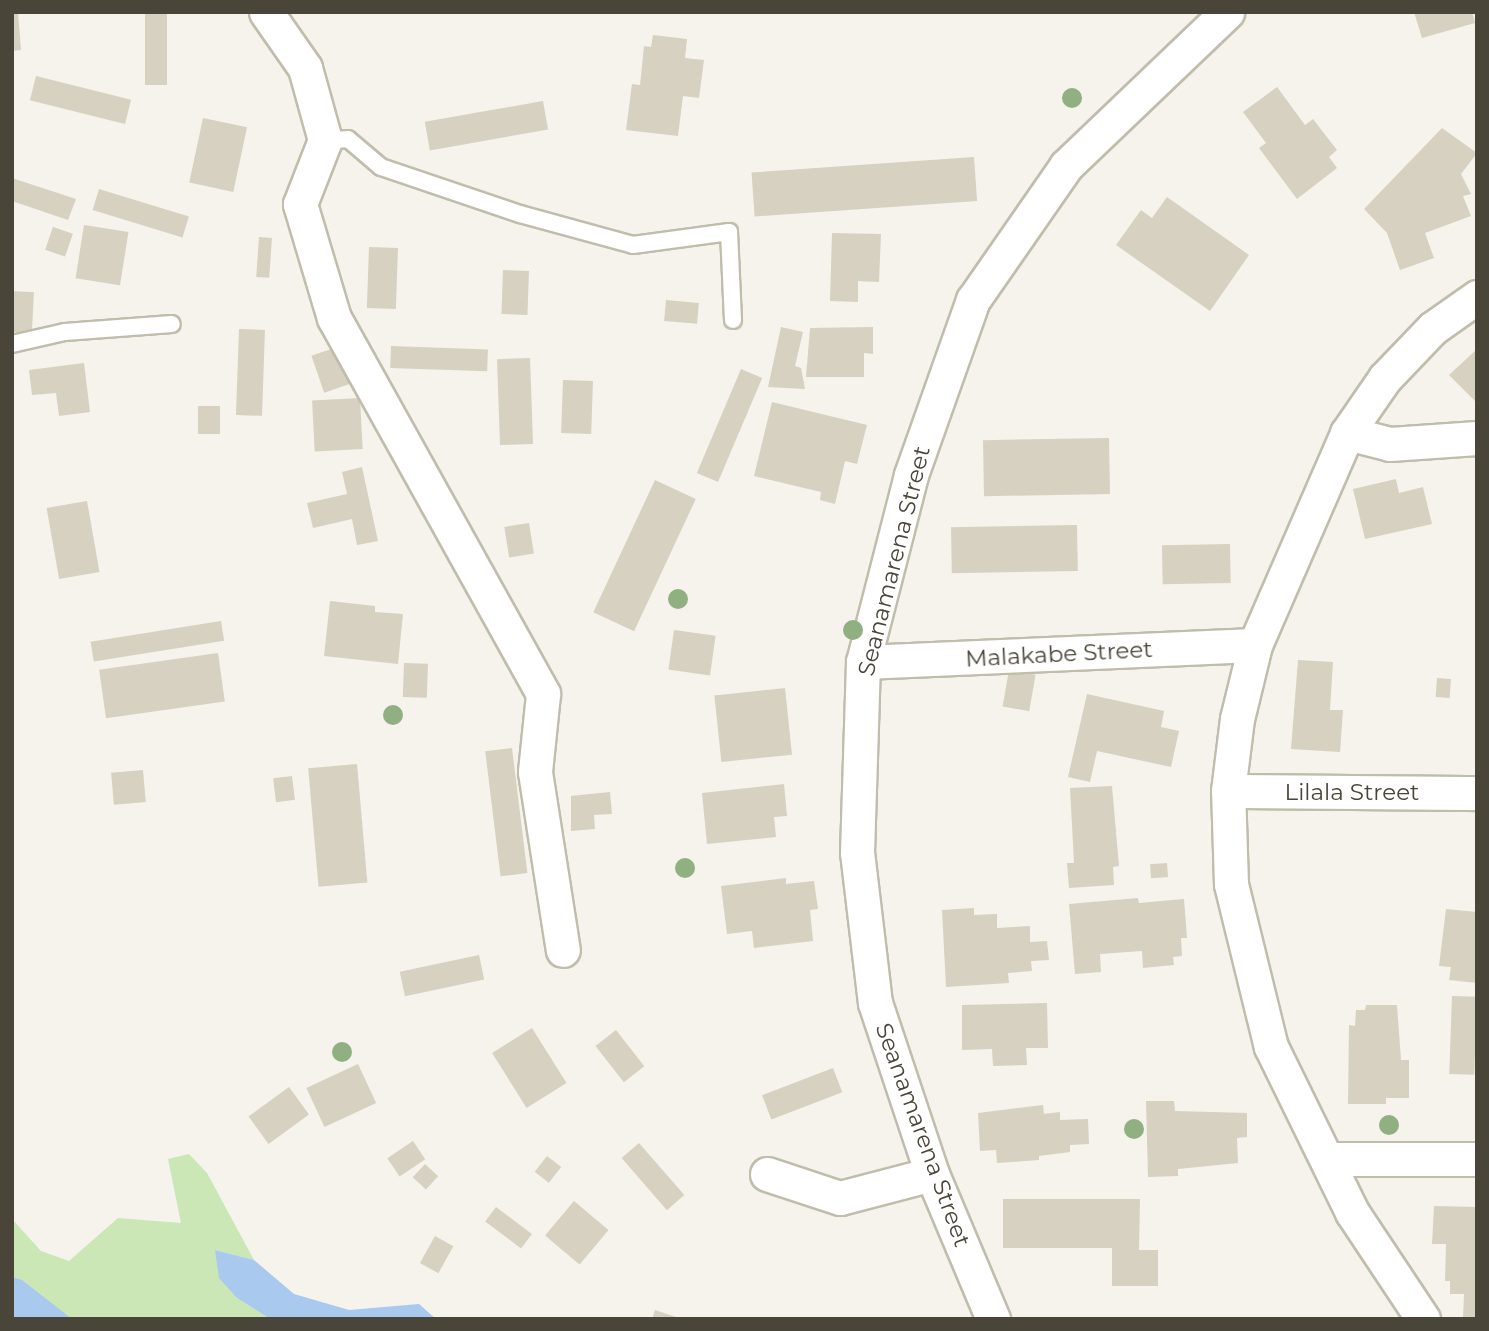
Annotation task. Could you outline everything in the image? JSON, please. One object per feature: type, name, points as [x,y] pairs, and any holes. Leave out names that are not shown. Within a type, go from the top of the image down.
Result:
[{"type":"street","points":[[266,12],[306,68],[326,140],[300,204],[334,318],[544,694],[535,772],[563,950]]},
{"type":"street","name":"Seanamarena Street","points":[[993,1319],[932,1174],[875,1003],[857,853],[863,662],[911,475],[973,300],[1066,166],[1227,12]]},
{"type":"street","points":[[1423,1319],[1352,1212],[1271,1047],[1231,884],[1228,791],[1237,719],[1255,645],[1347,433],[1394,368],[1433,328],[1477,297]]},
{"type":"street","points":[[1347,433],[1390,444],[1477,438]]},
{"type":"street","name":"Malakabe Street","points":[[863,662],[1255,645]]},
{"type":"street","name":"Lilala Street","points":[[1228,791],[1477,793]]},
{"type":"street","points":[[1327,1160],[1477,1159]]},
{"type":"street","points":[[767,1174],[839,1198],[932,1174]]},
{"type":"lane","points":[[326,140],[348,139],[381,167],[520,214],[633,245],[729,232],[733,320]]},
{"type":"lane","points":[[12,344],[65,332],[172,324]]},
{"type":"green space","points":[[189,1154],[207,1173],[254,1260],[215,1250],[237,1298],[270,1319],[72,1319],[12,1277],[12,1219],[41,1251],[69,1261],[118,1218],[181,1223],[168,1159]]},
{"type":"water","points":[[215,1250],[254,1260],[294,1294],[349,1310],[419,1304],[436,1319],[270,1319],[237,1298],[219,1278]]},
{"type":"water","points":[[12,1277],[22,1280],[72,1319],[12,1319]]},
{"type":"building","points":[[12,12],[18,12],[21,50],[12,51]]},
{"type":"building","points":[[145,12],[167,12],[167,85],[145,85]]},
{"type":"building","points":[[1414,12],[1472,12],[1475,23],[1422,38]]},
{"type":"building","points":[[653,35],[687,39],[685,58],[704,60],[699,98],[683,96],[678,136],[626,130],[632,84],[640,85],[644,46],[651,47]]},
{"type":"building","points":[[36,76],[131,100],[125,124],[30,100]]},
{"type":"building","points":[[1277,87],[1305,125],[1313,119],[1337,150],[1329,157],[1337,168],[1297,199],[1259,148],[1266,143],[1243,112]]},
{"type":"building","points":[[543,101],[548,130],[430,150],[425,122]]},
{"type":"building","points":[[203,118],[247,127],[233,192],[189,183]]},
{"type":"building","points":[[1442,128],[1477,153],[1461,174],[1471,194],[1463,196],[1471,216],[1425,233],[1434,258],[1400,270],[1387,233],[1364,209]]},
{"type":"building","points":[[974,157],[977,201],[755,216],[752,173]]},
{"type":"building","points":[[12,178],[76,199],[68,220],[12,201]]},
{"type":"building","points":[[99,189],[189,216],[182,238],[93,210]]},
{"type":"building","points":[[1167,197],[1249,255],[1210,311],[1116,245],[1141,210],[1152,218]]},
{"type":"building","points":[[84,225],[128,232],[120,285],[76,278]]},
{"type":"building","points":[[53,227],[73,234],[65,257],[45,250]]},
{"type":"building","points":[[832,233],[881,234],[879,282],[858,281],[858,302],[830,301]]},
{"type":"building","points":[[259,237],[272,238],[269,278],[256,277]]},
{"type":"building","points":[[369,247],[398,248],[396,309],[367,308]]},
{"type":"building","points":[[503,270],[529,271],[527,315],[501,314]]},
{"type":"building","points":[[12,291],[34,292],[32,333],[12,332]]},
{"type":"building","points":[[666,300],[699,303],[697,324],[664,321]]},
{"type":"building","points":[[781,327],[803,332],[795,366],[801,368],[805,389],[768,387]]},
{"type":"building","points":[[873,327],[873,354],[864,353],[864,377],[806,377],[810,328]]},
{"type":"building","points":[[239,329],[265,330],[262,416],[236,415]]},
{"type":"building","points":[[391,346],[488,349],[487,371],[390,368]]},
{"type":"building","points":[[337,347],[350,384],[324,393],[311,356]]},
{"type":"building","points":[[1477,349],[1477,403],[1449,375]]},
{"type":"building","points":[[530,358],[533,444],[500,445],[497,359]]},
{"type":"building","points":[[84,363],[90,412],[59,416],[56,393],[32,395],[29,370]]},
{"type":"building","points":[[741,369],[762,378],[718,482],[697,473]]},
{"type":"building","points":[[563,380],[593,381],[591,434],[561,433]]},
{"type":"building","points":[[360,398],[363,449],[315,451],[312,401]]},
{"type":"building","points":[[772,402],[867,425],[857,464],[845,461],[835,504],[820,500],[821,492],[754,476]]},
{"type":"building","points":[[198,406],[220,406],[220,434],[198,434]]},
{"type":"building","points":[[1109,438],[1110,494],[984,496],[983,440]]},
{"type":"building","points":[[362,467],[378,541],[357,545],[352,519],[313,528],[307,503],[347,494],[342,472]]},
{"type":"building","points":[[1396,479],[1399,493],[1423,487],[1432,524],[1365,539],[1353,489]]},
{"type":"building","points":[[655,480],[696,499],[634,631],[593,612]]},
{"type":"building","points":[[87,501],[100,572],[59,579],[47,508]]},
{"type":"building","points":[[529,523],[534,554],[509,558],[504,527]]},
{"type":"building","points":[[1077,525],[1078,571],[952,573],[951,527]]},
{"type":"building","points":[[1230,544],[1231,583],[1163,584],[1162,545]]},
{"type":"building","points":[[330,601],[375,606],[375,612],[403,614],[398,664],[324,656]]},
{"type":"building","points":[[221,621],[224,641],[94,661],[91,642]]},
{"type":"building","points":[[674,630],[716,636],[710,675],[668,670]]},
{"type":"building","points":[[218,653],[225,702],[106,718],[99,670]]},
{"type":"building","points":[[1298,660],[1333,662],[1330,710],[1343,710],[1340,752],[1291,749]]},
{"type":"building","points":[[404,663],[428,664],[427,698],[403,697]]},
{"type":"building","points":[[1009,670],[1036,675],[1029,711],[1003,706]]},
{"type":"building","points":[[1437,678],[1451,679],[1450,698],[1436,697]]},
{"type":"building","points":[[785,688],[792,755],[721,762],[714,695]]},
{"type":"building","points":[[1087,694],[1164,711],[1161,727],[1179,731],[1171,767],[1097,751],[1090,782],[1068,777]]},
{"type":"building","points":[[512,748],[527,873],[501,876],[485,751]]},
{"type":"building","points":[[357,764],[367,883],[319,887],[308,768]]},
{"type":"building","points":[[143,770],[146,802],[114,805],[111,773]]},
{"type":"building","points":[[292,776],[295,800],[276,802],[273,778]]},
{"type":"building","points":[[784,784],[787,816],[774,817],[776,837],[707,844],[702,793]]},
{"type":"building","points":[[1112,786],[1119,866],[1113,867],[1114,885],[1069,888],[1067,863],[1074,863],[1070,788]]},
{"type":"building","points":[[610,792],[612,814],[594,815],[595,829],[571,831],[571,796]]},
{"type":"building","points":[[1167,863],[1168,877],[1151,878],[1150,864]]},
{"type":"building","points":[[786,878],[786,884],[814,881],[818,909],[810,910],[813,941],[754,948],[752,931],[727,934],[721,886]]},
{"type":"building","points":[[1138,898],[1139,903],[1184,899],[1187,938],[1181,938],[1182,956],[1173,957],[1174,965],[1143,968],[1142,951],[1100,954],[1101,972],[1075,974],[1069,904]]},
{"type":"building","points":[[974,908],[974,915],[997,914],[997,928],[1030,926],[1030,942],[1047,941],[1049,960],[1031,961],[1032,971],[1008,973],[1009,983],[946,987],[942,910]]},
{"type":"building","points":[[1446,909],[1477,912],[1477,983],[1449,980],[1451,967],[1439,966]]},
{"type":"building","points":[[479,955],[484,979],[405,996],[400,972]]},
{"type":"building","points":[[1452,996],[1477,997],[1474,1075],[1449,1074]]},
{"type":"building","points":[[1047,1003],[1048,1048],[1026,1048],[1027,1065],[993,1066],[992,1049],[962,1050],[962,1005]]},
{"type":"building","points":[[1366,1005],[1397,1005],[1401,1060],[1409,1060],[1409,1098],[1386,1098],[1386,1104],[1348,1104],[1349,1025],[1355,1026],[1356,1010],[1365,1010]]},
{"type":"building","points":[[532,1028],[566,1083],[527,1108],[492,1053]]},
{"type":"building","points":[[616,1030],[644,1066],[624,1082],[596,1046]]},
{"type":"building","points":[[358,1064],[376,1103],[325,1127],[306,1088]]},
{"type":"building","points":[[833,1068],[842,1092],[771,1120],[762,1095]]},
{"type":"building","points":[[289,1087],[309,1115],[269,1144],[249,1116]]},
{"type":"building","points":[[1146,1101],[1174,1101],[1175,1111],[1247,1113],[1247,1137],[1237,1138],[1238,1163],[1178,1169],[1178,1176],[1148,1177]]},
{"type":"building","points":[[1043,1105],[1044,1114],[1060,1112],[1060,1120],[1088,1119],[1089,1144],[1070,1145],[1070,1152],[1039,1156],[1039,1160],[997,1163],[996,1150],[980,1151],[978,1113]]},
{"type":"building","points":[[413,1141],[425,1159],[400,1177],[387,1158]]},
{"type":"building","points":[[639,1143],[684,1195],[667,1210],[622,1158]]},
{"type":"building","points":[[547,1156],[561,1167],[549,1183],[535,1172]]},
{"type":"building","points":[[425,1164],[438,1176],[426,1189],[413,1177]]},
{"type":"building","points":[[1003,1199],[1140,1199],[1139,1250],[1158,1250],[1158,1286],[1112,1286],[1112,1248],[1003,1248]]},
{"type":"building","points":[[574,1201],[608,1230],[580,1264],[545,1235]]},
{"type":"building","points":[[1434,1206],[1477,1207],[1477,1319],[1463,1319],[1464,1294],[1450,1294],[1450,1281],[1445,1281],[1446,1244],[1432,1244]]},
{"type":"building","points":[[496,1207],[532,1234],[521,1248],[485,1221]]},
{"type":"building","points":[[435,1236],[453,1246],[438,1273],[420,1263]]},
{"type":"building","points":[[655,1310],[679,1318],[679,1319],[652,1319]]}]
